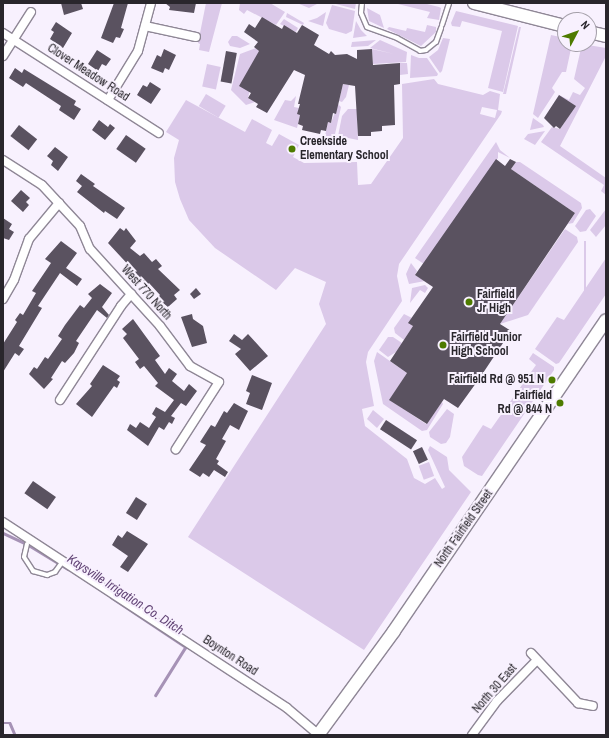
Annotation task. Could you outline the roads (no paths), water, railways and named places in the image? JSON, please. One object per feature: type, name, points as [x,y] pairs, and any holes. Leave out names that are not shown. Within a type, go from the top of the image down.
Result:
[{"type":"street","points":[[108,100],[132,65],[151,3]]},
{"type":"street","points":[[474,3],[557,24]]},
{"type":"street","points":[[3,56],[31,12]]},
{"type":"street","points":[[145,26],[196,37]]},
{"type":"street","name":"Clover Meadow Road","points":[[3,33],[159,133]]},
{"type":"street","name":"West 770 North","points":[[3,160],[42,184],[80,226],[90,249],[160,326],[190,366],[219,382],[176,449]]},
{"type":"street","points":[[3,299],[14,280],[29,239],[59,203]]},
{"type":"street","points":[[60,400],[121,306],[131,294]]},
{"type":"street","name":"North Fairfield Street","points":[[319,735],[394,630],[606,320]]},
{"type":"street","name":"Boynton Road","points":[[3,522],[288,708],[319,735]]},
{"type":"street","points":[[531,653],[578,703],[593,706]]},
{"type":"street","name":"North 30 East","points":[[472,735],[497,701],[537,660]]},
{"type":"lane","points":[[362,3],[361,13],[367,27],[398,38],[420,51],[426,50],[436,42],[449,3]]},
{"type":"lane","points":[[27,544],[24,557],[33,571],[47,575],[55,572],[60,565]]},
{"type":"waterway","name":"Kaysville Irrigation Co. Ditch","points":[[3,533],[27,544],[68,569]]},
{"type":"waterway","name":"Kaysville Irrigation Co. Ditch","points":[[111,597],[186,647],[156,695]]},
{"type":"waterway","points":[[3,723],[10,723],[15,735]]},
{"type":"place","name":"Creekside Elementary School","points":[[292,149]]},
{"type":"place","name":"Fairfield Jr High","points":[[469,302]]},
{"type":"place","name":"Fairfield Junior High School","points":[[443,345]]},
{"type":"place","name":"Fairfield Rd @ 951 N","points":[[552,380]]},
{"type":"place","name":"Fairfield Rd @ 844 N","points":[[560,403]]}]
